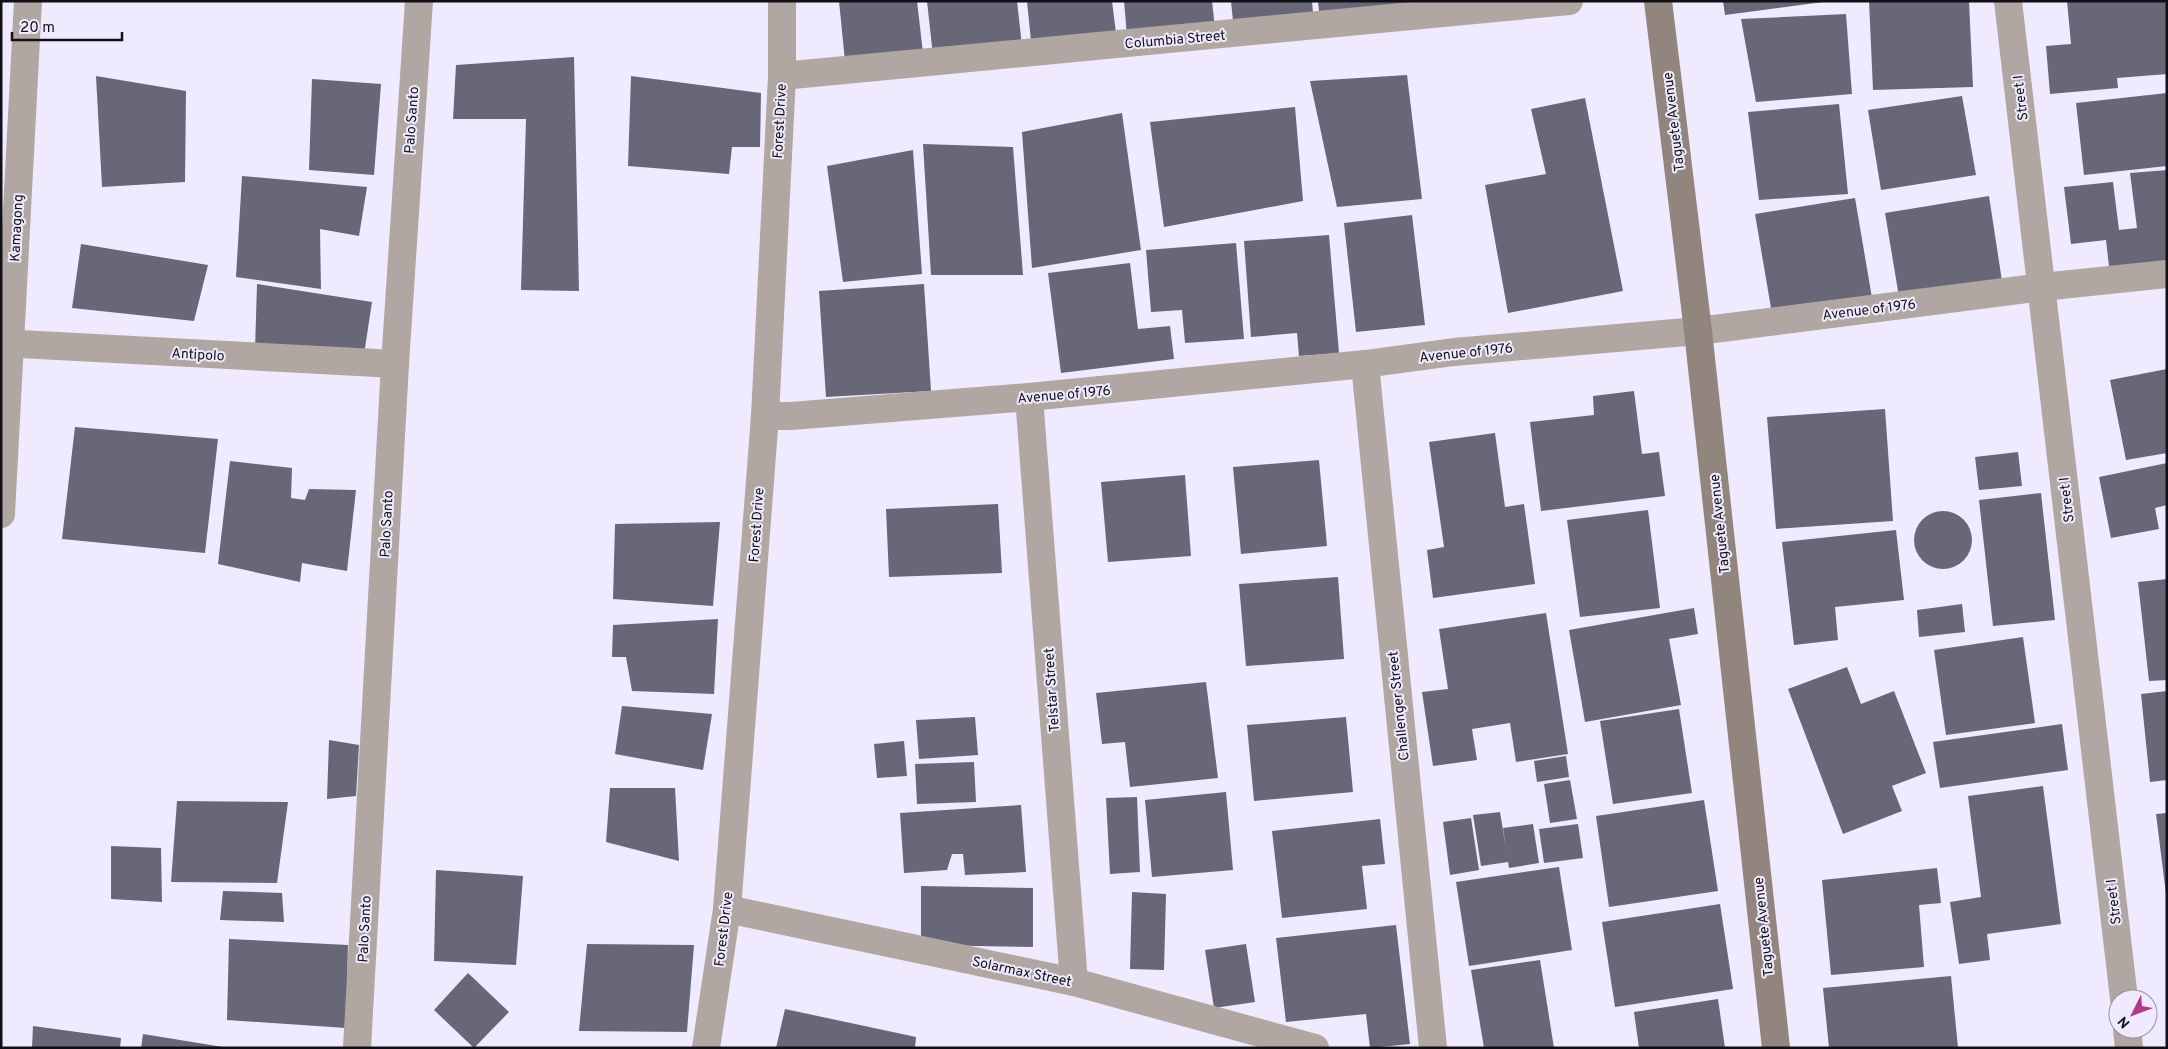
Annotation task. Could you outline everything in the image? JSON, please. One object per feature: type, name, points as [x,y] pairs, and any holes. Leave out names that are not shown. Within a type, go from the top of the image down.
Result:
[{"type":"street","name":"Kamagong","points":[[1,514],[6,343],[28,1]]},
{"type":"street","name":"Palo Santo","points":[[357,1048],[395,364],[419,1]]},
{"type":"street","name":"Forest Drive","points":[[706,1048],[727,909],[764,416],[782,76],[782,1]]},
{"type":"street","name":"Columbia Street","points":[[782,76],[1568,1]]},
{"type":"street","name":"Taguete Avenue","points":[[1658,1],[1698,332],[1776,1048]]},
{"type":"street","name":"Street I","points":[[2008,1],[2123,989]]},
{"type":"street","name":"Avenue of 1976","points":[[764,416],[791,416],[1029,397],[1365,364],[1454,352],[1698,332],[2042,286],[2167,274]]},
{"type":"street","name":"Antipolo","points":[[6,343],[395,364]]},
{"type":"street","name":"Challenger Street","points":[[1365,364],[1432,1048]]},
{"type":"street","name":"Telstar Street","points":[[1029,397],[1074,982]]},
{"type":"street","name":"Solarmax Street","points":[[727,909],[1074,982],[1315,1048]]},
{"type":"building","points":[[839,1],[917,1],[923,53],[845,61]]},
{"type":"building","points":[[927,1],[1017,1],[1022,46],[933,56]]},
{"type":"building","points":[[1027,1],[1112,1],[1117,41],[1032,51]]},
{"type":"building","points":[[1124,1],[1212,1],[1215,28],[1127,36]]},
{"type":"building","points":[[1231,1],[1312,1],[1313,13],[1233,21]]},
{"type":"building","points":[[1318,1],[1470,1],[1320,22]]},
{"type":"building","points":[[1723,1],[1823,1],[1823,2],[1725,15]]},
{"type":"building","points":[[1869,1],[1969,1],[1973,87],[1873,90]]},
{"type":"building","points":[[2067,1],[2167,1],[2167,74],[2117,78],[2118,88],[2050,94],[2046,46],[2071,44]]},
{"type":"building","points":[[1846,14],[1852,94],[1756,102],[1741,19]]},
{"type":"building","points":[[574,57],[579,291],[521,290],[526,119],[453,119],[456,65]]},
{"type":"building","points":[[1407,75],[1422,199],[1337,207],[1310,81]]},
{"type":"building","points":[[96,76],[186,91],[185,182],[102,187]]},
{"type":"building","points":[[631,76],[761,93],[760,147],[732,147],[729,174],[628,166]]},
{"type":"building","points":[[312,79],[381,84],[374,175],[309,170]]},
{"type":"building","points":[[2167,93],[2167,166],[2084,175],[2076,103]]},
{"type":"building","points":[[1962,96],[1976,175],[1881,190],[1868,110]]},
{"type":"building","points":[[1585,98],[1623,291],[1508,313],[1485,185],[1546,174],[1531,109]]},
{"type":"building","points":[[1839,104],[1848,194],[1759,200],[1748,112]]},
{"type":"building","points":[[1295,107],[1303,201],[1164,227],[1150,122]]},
{"type":"building","points":[[1122,113],[1141,250],[1032,268],[1022,132]]},
{"type":"building","points":[[923,144],[1013,147],[1023,275],[931,275]]},
{"type":"building","points":[[913,150],[922,274],[843,282],[827,166]]},
{"type":"building","points":[[2167,170],[2167,268],[2110,275],[2106,240],[2071,244],[2064,187],[2113,182],[2119,230],[2137,228],[2130,173]]},
{"type":"building","points":[[242,176],[367,187],[359,236],[320,229],[321,289],[236,277]]},
{"type":"building","points":[[1989,196],[2002,281],[1899,297],[1885,213]]},
{"type":"building","points":[[1855,198],[1872,298],[1772,314],[1755,214]]},
{"type":"building","points":[[1412,215],[1425,325],[1356,332],[1344,223]]},
{"type":"building","points":[[1329,235],[1339,353],[1299,356],[1297,333],[1251,337],[1244,241]]},
{"type":"building","points":[[1236,243],[1244,339],[1185,343],[1182,310],[1151,312],[1146,250]]},
{"type":"building","points":[[81,244],[208,265],[194,321],[72,308]]},
{"type":"building","points":[[1130,263],[1138,329],[1170,326],[1174,359],[1061,373],[1048,273]]},
{"type":"building","points":[[257,284],[372,302],[363,361],[255,350]]},
{"type":"building","points":[[924,284],[931,391],[826,397],[819,291]]},
{"type":"building","points":[[2167,369],[2167,453],[2126,460],[2110,380]]},
{"type":"building","points":[[1634,391],[1642,454],[1659,452],[1665,496],[1541,511],[1530,422],[1594,415],[1593,396]]},
{"type":"building","points":[[1885,409],[1893,521],[1776,529],[1767,417]]},
{"type":"building","points":[[75,427],[218,439],[205,553],[62,539]]},
{"type":"building","points":[[1495,433],[1505,507],[1524,504],[1535,584],[1433,598],[1427,550],[1444,547],[1429,442]]},
{"type":"building","points":[[2018,452],[2022,486],[1979,490],[1975,457]]},
{"type":"building","points":[[1319,460],[1327,546],[1241,554],[1233,467]]},
{"type":"building","points":[[230,461],[292,468],[291,498],[305,500],[309,489],[356,490],[347,571],[302,563],[300,582],[218,564]]},
{"type":"building","points":[[2167,463],[2167,505],[2155,508],[2159,529],[2111,538],[2099,477]]},
{"type":"building","points":[[1185,475],[1191,556],[1108,562],[1101,482]]},
{"type":"building","points":[[2041,493],[2055,620],[1993,626],[1979,500]]},
{"type":"building","points":[[998,504],[1002,573],[889,577],[886,509]]},
{"type":"building","points":[[1648,510],[1660,608],[1580,617],[1567,520]]},
{"type":"building","points":[[1943,511],[1959,516],[1967,524],[1972,540],[1967,556],[1959,564],[1943,569],[1927,564],[1919,556],[1914,540],[1919,524],[1927,516]]},
{"type":"building","points":[[720,522],[713,606],[613,599],[615,524]]},
{"type":"building","points":[[1896,530],[1904,600],[1835,607],[1838,640],[1794,645],[1782,542]]},
{"type":"building","points":[[1338,577],[1344,659],[1246,666],[1239,584]]},
{"type":"building","points":[[2167,579],[2167,680],[2149,681],[2138,582]]},
{"type":"building","points":[[1962,604],[1965,632],[1919,637],[1917,610]]},
{"type":"building","points":[[1694,608],[1698,634],[1669,639],[1681,705],[1585,722],[1569,630]]},
{"type":"building","points":[[1546,613],[1568,754],[1516,762],[1510,723],[1472,729],[1477,760],[1433,766],[1422,692],[1448,689],[1439,629]]},
{"type":"building","points":[[718,619],[714,694],[632,691],[626,657],[612,657],[613,625]]},
{"type":"building","points":[[2023,637],[2035,723],[1946,735],[1934,650]]},
{"type":"building","points":[[1847,667],[1861,704],[1894,691],[1926,773],[1892,786],[1902,811],[1843,834],[1788,689]]},
{"type":"building","points":[[1206,682],[1218,778],[1130,787],[1125,742],[1102,744],[1096,693]]},
{"type":"building","points":[[2167,691],[2167,780],[2150,782],[2141,694]]},
{"type":"building","points":[[622,706],[712,714],[703,770],[615,754]]},
{"type":"building","points":[[1679,709],[1692,793],[1613,804],[1600,721]]},
{"type":"building","points":[[975,717],[978,755],[919,759],[916,720]]},
{"type":"building","points":[[1346,717],[1353,792],[1254,801],[1247,725]]},
{"type":"building","points":[[2062,724],[2068,770],[1940,788],[1933,742]]},
{"type":"building","points":[[329,740],[359,745],[356,796],[327,799]]},
{"type":"building","points":[[904,741],[907,776],[877,778],[874,744]]},
{"type":"building","points":[[1566,756],[1569,777],[1537,782],[1534,761]]},
{"type":"building","points":[[974,762],[976,802],[917,804],[915,764]]},
{"type":"building","points":[[1570,780],[1577,819],[1550,823],[1544,784]]},
{"type":"building","points":[[2043,786],[2061,924],[1987,934],[1990,960],[1959,964],[1950,902],[1981,897],[1968,796]]},
{"type":"building","points":[[610,788],[675,788],[679,861],[606,842]]},
{"type":"building","points":[[1226,792],[1233,870],[1152,877],[1145,800]]},
{"type":"building","points":[[1137,797],[1140,872],[1110,874],[1106,798]]},
{"type":"building","points":[[1704,800],[1718,891],[1609,907],[1596,816]]},
{"type":"building","points":[[177,801],[288,802],[277,883],[171,882]]},
{"type":"building","points":[[1021,805],[1026,872],[965,875],[963,854],[952,854],[947,870],[904,873],[900,813]]},
{"type":"building","points":[[1500,812],[1506,849],[1503,828],[1533,824],[1539,863],[1509,868],[1508,862],[1481,866],[1473,815]]},
{"type":"building","points":[[2167,813],[2167,894],[2166,894],[2156,814]]},
{"type":"building","points":[[1471,818],[1479,870],[1450,875],[1443,822]]},
{"type":"building","points":[[1380,819],[1385,864],[1362,866],[1367,909],[1282,918],[1272,831]]},
{"type":"building","points":[[1578,824],[1583,858],[1544,863],[1539,829]]},
{"type":"building","points":[[111,846],[161,848],[162,902],[111,899]]},
{"type":"building","points":[[1559,867],[1572,950],[1469,966],[1456,882]]},
{"type":"building","points":[[1937,868],[1941,903],[1919,905],[1924,967],[1831,975],[1822,880]]},
{"type":"building","points":[[436,870],[523,876],[516,965],[434,961]]},
{"type":"building","points":[[921,886],[1033,888],[1033,947],[921,945]]},
{"type":"building","points":[[223,891],[282,893],[284,922],[220,920]]},
{"type":"building","points":[[1132,892],[1166,894],[1164,970],[1130,969]]},
{"type":"building","points":[[1720,904],[1733,989],[1615,1007],[1602,922]]},
{"type":"building","points":[[1396,925],[1410,1044],[1370,1048],[1366,1014],[1286,1022],[1276,938]]},
{"type":"building","points":[[229,939],[348,945],[346,1028],[227,1020]]},
{"type":"building","points":[[587,944],[694,945],[687,1032],[579,1031]]},
{"type":"building","points":[[1246,944],[1255,1002],[1214,1008],[1205,950]]},
{"type":"building","points":[[1540,960],[1554,1048],[1484,1048],[1471,970]]},
{"type":"building","points":[[468,973],[509,1012],[474,1048],[434,1010]]},
{"type":"building","points":[[1951,976],[1958,1048],[1829,1048],[1823,988]]},
{"type":"building","points":[[1718,999],[1725,1048],[1639,1048],[1634,1012]]},
{"type":"building","points":[[785,1009],[916,1037],[915,1048],[776,1048]]},
{"type":"building","points":[[33,1026],[121,1038],[120,1048],[32,1048]]},
{"type":"building","points":[[143,1034],[223,1047],[223,1048],[141,1048]]}]
